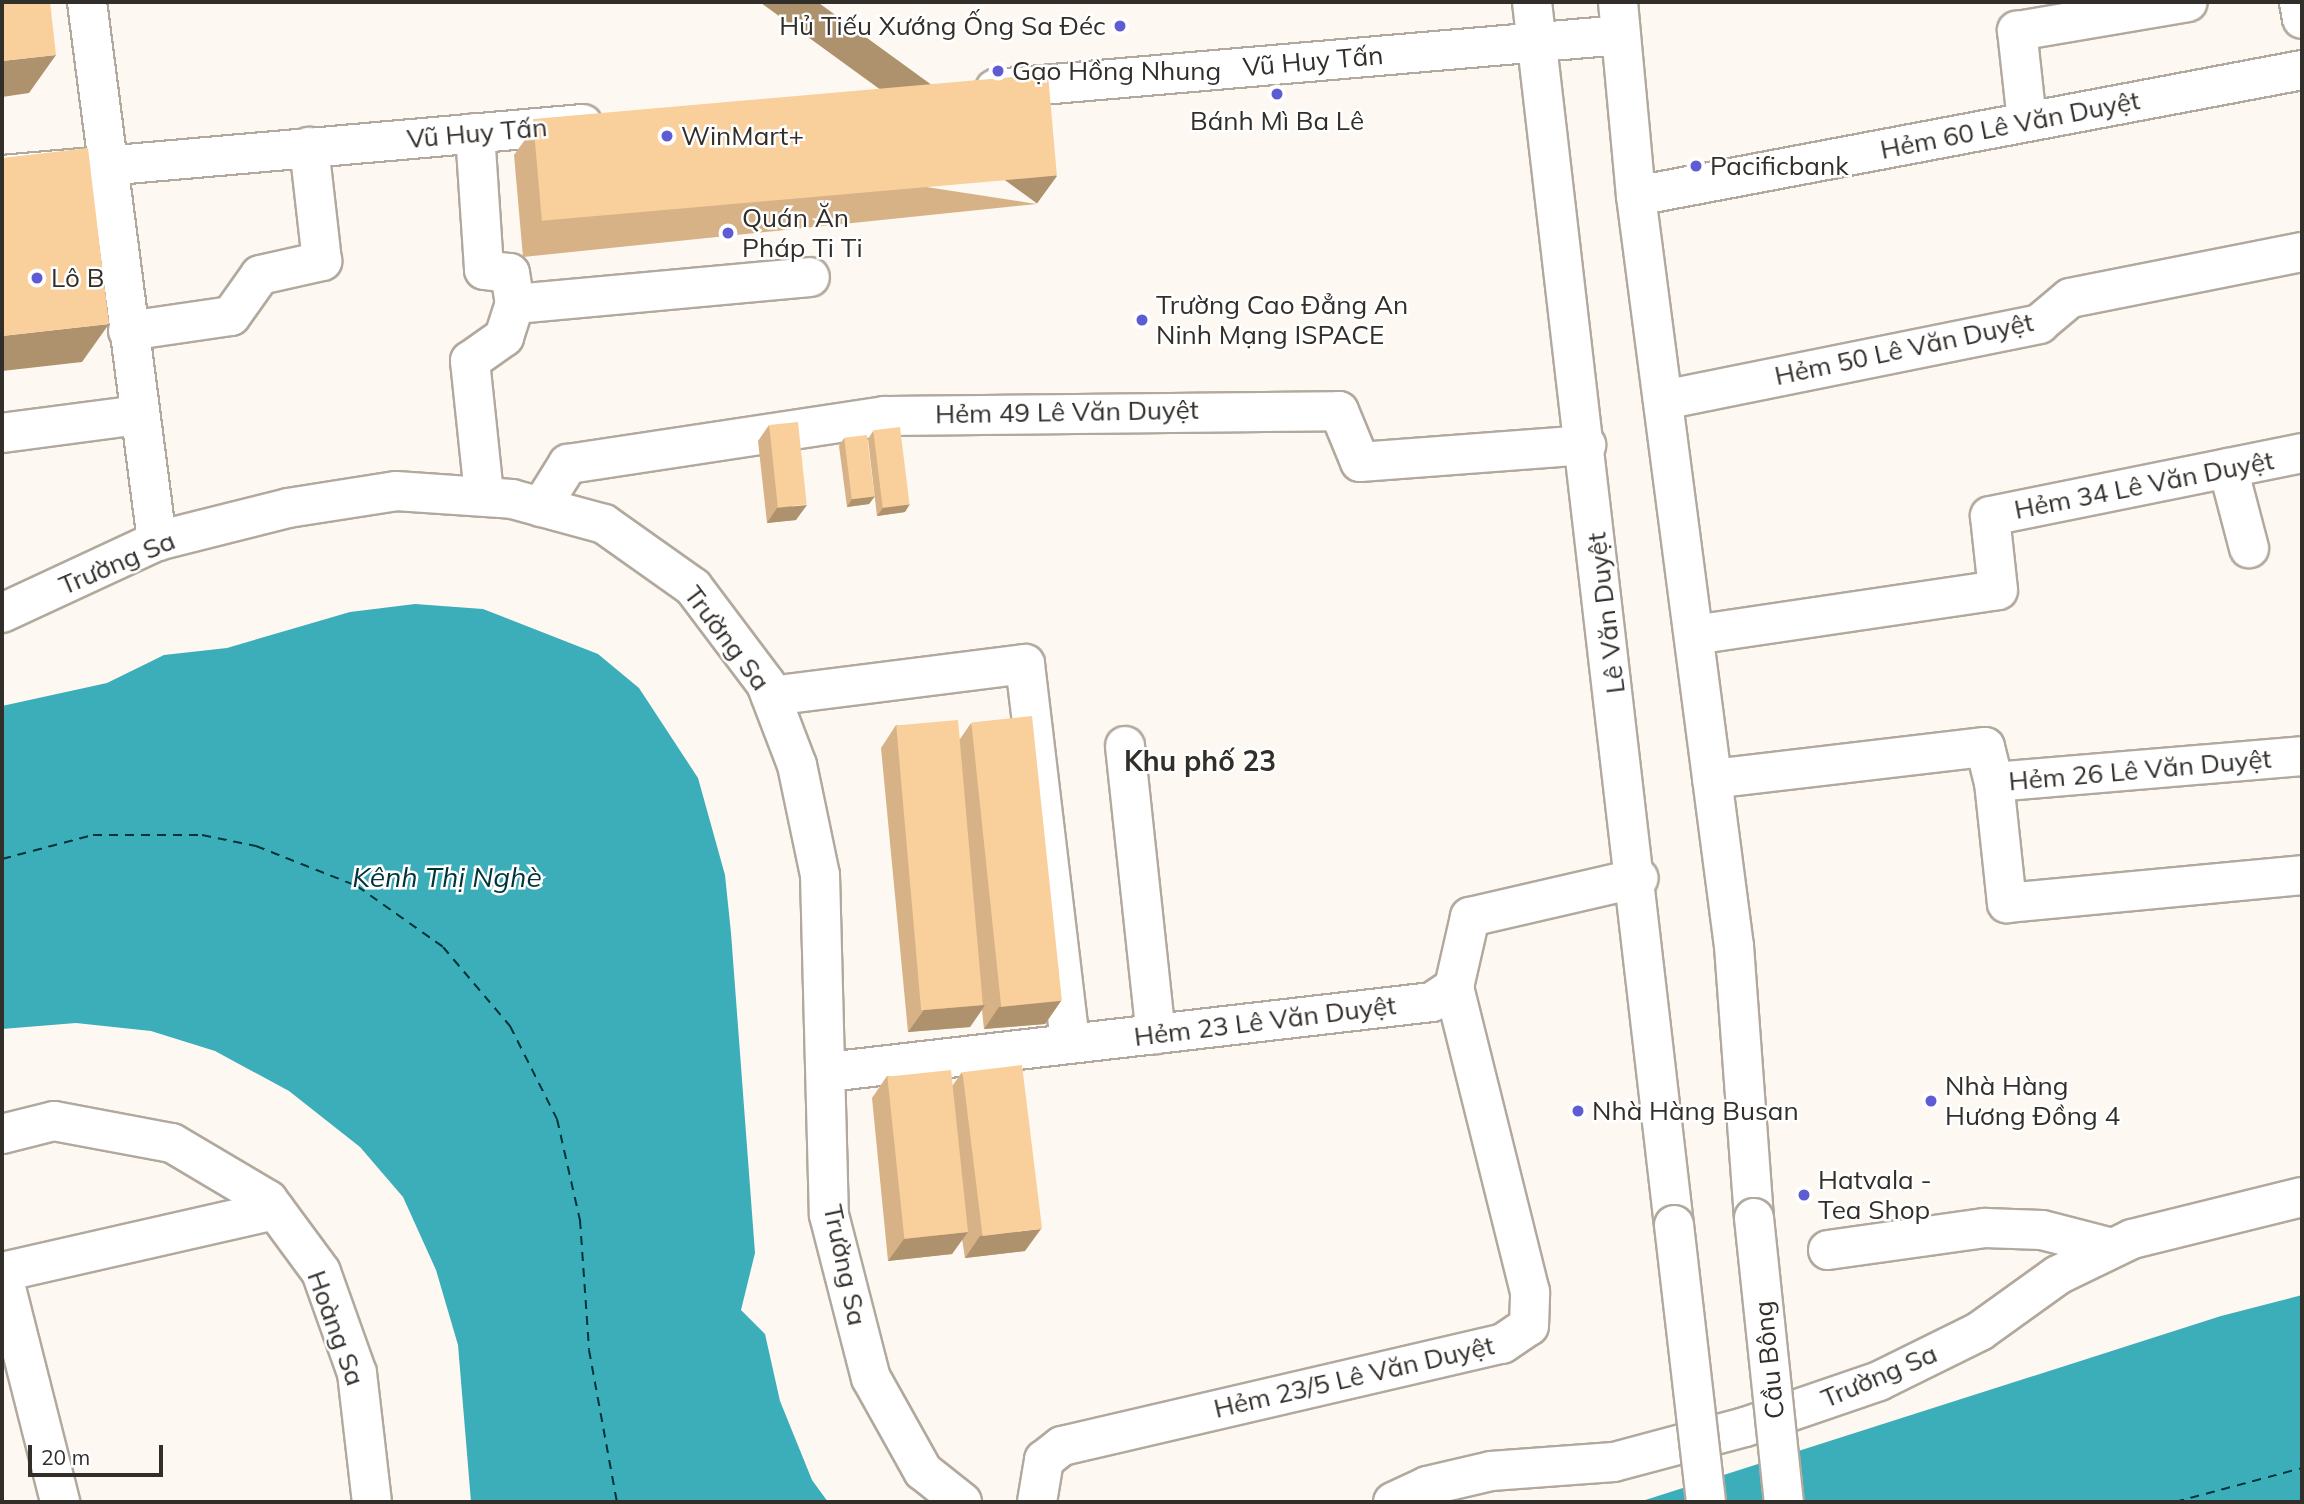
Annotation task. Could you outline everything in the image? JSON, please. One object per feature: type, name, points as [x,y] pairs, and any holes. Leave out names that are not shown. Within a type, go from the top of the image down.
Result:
[{"type":"street","points":[[88,2],[157,541]]},
{"type":"street","name":"Lê Văn Duyệt","points":[[1532,2],[1639,878],[1674,1225],[1706,1502]]},
{"type":"street","points":[[2027,121],[2017,31],[2188,2]]},
{"type":"street","points":[[2299,2],[2302,19]]},
{"type":"street","points":[[1620,19],[1636,196],[1712,779]]},
{"type":"street","name":"Vũ Huy Tấn","points":[[957,92],[1536,42],[1620,19]]},
{"type":"street","name":"Hẻm 60 Lê Văn Duyệt","points":[[1636,196],[2302,70]]},
{"type":"street","name":"Vũ Huy Tấn","points":[[2,175],[627,120]]},
{"type":"street","points":[[475,133],[484,270],[510,273],[515,304],[504,337],[470,361],[484,494]]},
{"type":"street","points":[[128,331],[231,316],[260,275],[322,261],[309,147]]},
{"type":"street","name":"Hẻm 50 Lê Văn Duyệt","points":[[1663,400],[2039,324],[2070,298],[2302,246]]},
{"type":"street","points":[[515,304],[810,276]]},
{"type":"street","name":"Hẻm 49 Lê Văn Duyệt","points":[[541,507],[568,464],[884,416],[1339,411],[1360,462],[1586,445]]},
{"type":"street","points":[[2,433],[139,415]]},
{"type":"street","name":"Hẻm 34 Lê Văn Duyệt","points":[[1694,635],[1998,590],[1990,516],[2302,453]]},
{"type":"street","points":[[2228,468],[2249,548]]},
{"type":"street","name":"Trường Sa","points":[[2,613],[157,541],[288,508],[396,491],[484,494],[604,524],[693,587],[771,695],[797,765],[820,875],[828,1072],[829,1215],[872,1378],[923,1471],[962,1502]]},
{"type":"street","points":[[771,695],[1025,664],[1070,1043]]},
{"type":"street","points":[[1125,746],[1156,1034]]},
{"type":"street","name":"Hẻm 26 Lê Văn Duyệt","points":[[1712,779],[1985,747],[1994,782],[2302,756]]},
{"type":"street","name":"Cầu Bông","points":[[1712,779],[1734,946],[1754,1218],[1784,1502]]},
{"type":"street","points":[[1994,782],[2007,903],[2302,875]]},
{"type":"street","points":[[1454,987],[1470,917],[1639,878]]},
{"type":"street","name":"Hẻm 23 Lê Văn Duyệt","points":[[828,1072],[1432,1002],[1454,987]]},
{"type":"street","name":"Hẻm 23/5 Lê Văn Duyệt","points":[[1037,1502],[1044,1460],[1062,1446],[1502,1344],[1529,1326],[1530,1292],[1454,987]]},
{"type":"street","name":"Hoàng Sa","points":[[2,1134],[54,1121],[172,1143],[275,1210],[321,1272],[357,1373],[372,1502]]},
{"type":"street","name":"Trường Sa","points":[[1393,1502],[1427,1486],[1491,1471],[1614,1462],[1880,1381],[1980,1331],[2058,1275],[2112,1248],[2302,1197]]},
{"type":"street","points":[[60,1502],[2,1272],[275,1210]]},
{"type":"street","points":[[1828,1250],[1986,1228],[2042,1230],[2112,1248]]},
{"type":"water","name":"Kênh Thị Nghè","points":[[415,604],[483,609],[598,654],[639,688],[698,778],[725,875],[731,933],[755,1253],[741,1310],[765,1334],[780,1401],[812,1480],[828,1502],[471,1502],[458,1345],[436,1270],[403,1197],[360,1147],[289,1091],[215,1051],[151,1031],[76,1023],[2,1029],[2,706],[107,683],[164,655],[227,648],[350,612]]},
{"type":"water","points":[[2302,1295],[2302,1502],[1639,1502],[2221,1316]]},
{"type":"building","points":[[2,2],[50,2],[56,55],[2,61]]},
{"type":"building","points":[[1048,74],[1057,176],[542,221],[533,119]]},
{"type":"building","points":[[88,148],[109,324],[2,336],[2,158]]},
{"type":"building","points":[[798,422],[807,505],[778,508],[769,425]]},
{"type":"building","points":[[900,427],[910,504],[883,508],[873,430]]},
{"type":"building","points":[[867,435],[875,497],[852,499],[844,438]]},
{"type":"building","points":[[1032,716],[1062,1000],[1001,1007],[971,722]]},
{"type":"building","points":[[958,720],[983,1005],[921,1010],[896,725]]},
{"type":"building","points":[[1022,1065],[1042,1229],[983,1236],[962,1072]]},
{"type":"building","points":[[951,1070],[968,1232],[904,1239],[887,1077]]},
{"type":"ferry route","points":[[2,859],[93,835],[202,835],[256,846],[357,886],[443,947],[510,1026],[557,1119],[580,1220],[589,1350],[617,1502]]},
{"type":"ferry route","points":[[2175,1502],[2302,1468]]},
{"type":"place","name":"Hủ Tiếu Xướng Ống Sa Đéc","points":[[1120,26]]},
{"type":"place","name":"Gạo Hồng Nhung","points":[[998,71]]},
{"type":"place","name":"Bánh Mì Ba Lê","points":[[1277,94]]},
{"type":"place","name":"WinMart+","points":[[667,136]]},
{"type":"place","name":"Pacificbank","points":[[1696,166]]},
{"type":"place","name":"Quán Ăn Pháp Ti Ti","points":[[728,233]]},
{"type":"place","name":"Lô B","points":[[37,278]]},
{"type":"place","name":"Trường Cao Đẳng An Ninh Mạng ISPACE","points":[[1142,320]]},
{"type":"place","name":"Nhà Hàng Hương Đồng 4","points":[[1931,1101]]},
{"type":"place","name":"Nhà Hàng Busan","points":[[1578,1111]]},
{"type":"place","name":"Hatvala - Tea Shop","points":[[1804,1195]]},
{"type":"district","name":"Khu phố 23","points":[[1200,761]]}]
